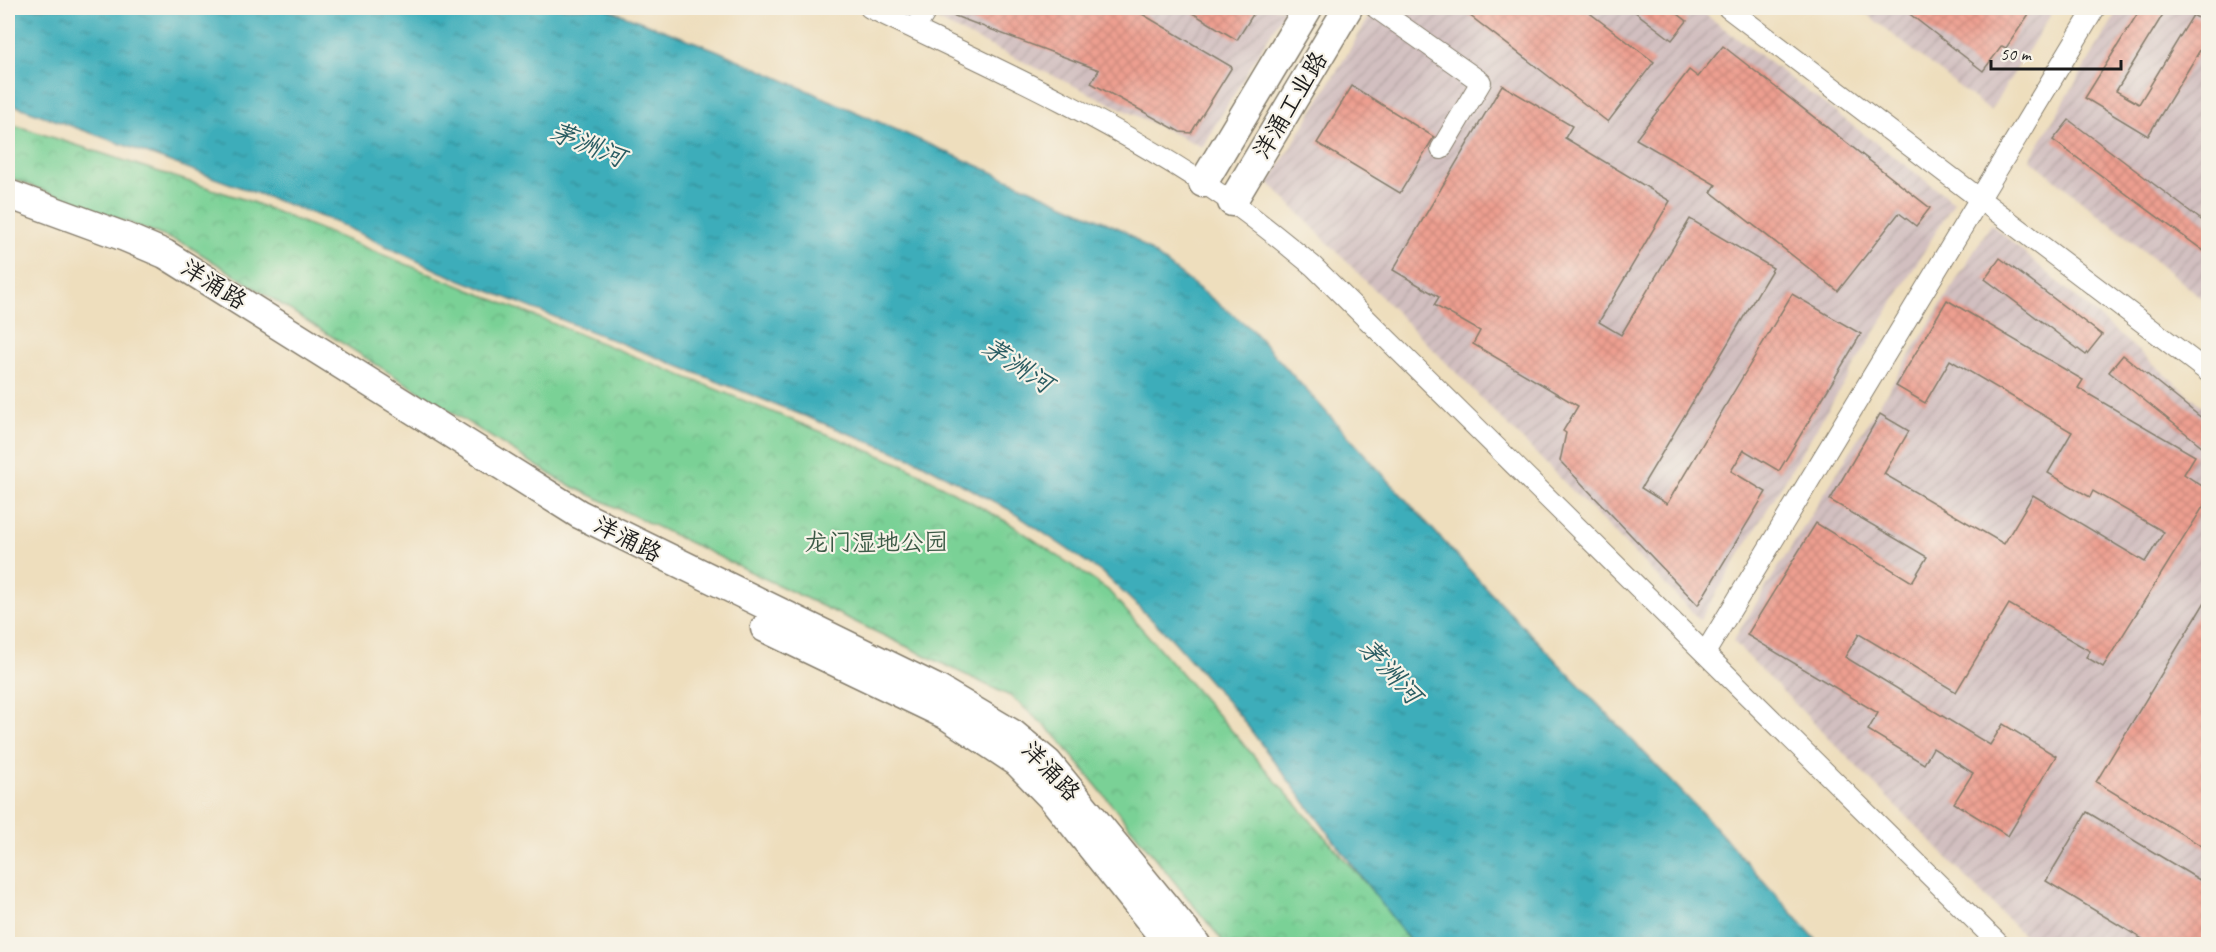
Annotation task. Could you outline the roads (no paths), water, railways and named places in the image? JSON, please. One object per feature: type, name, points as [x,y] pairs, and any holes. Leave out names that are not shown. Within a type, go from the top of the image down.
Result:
[{"type":"street","points":[[870,8],[1067,105],[1203,183],[1232,202],[1312,266],[1353,303],[1999,945]]},
{"type":"street","points":[[915,29],[928,8]]},
{"type":"street","name":"洋涌工业路","points":[[1203,183],[1308,8]]},
{"type":"street","name":"洋涌工业路","points":[[1232,202],[1348,8]]},
{"type":"street","points":[[1376,8],[1481,82],[1441,149]]},
{"type":"street","points":[[1728,8],[2208,372]]},
{"type":"street","points":[[1705,653],[1978,198],[2096,8]]},
{"type":"street","name":"洋涌路","points":[[8,194],[165,254],[562,504],[616,534],[939,690],[990,718],[1031,747],[1054,770],[1196,945]]},
{"type":"street","name":"洋涌路","points":[[8,214],[119,254],[169,278],[569,531],[967,728],[1017,762],[1036,779],[1169,945]]},
{"type":"water","name":"茅洲河","points":[[8,8],[605,8],[716,50],[1123,230],[1250,328],[1486,588],[1704,815],[1820,944],[1412,944],[1240,716],[1173,640],[1104,574],[1008,509],[916,460],[441,272],[333,221],[8,103]]},
{"type":"park label","name":"龙门湿地公园","points":[[876,542]]}]
